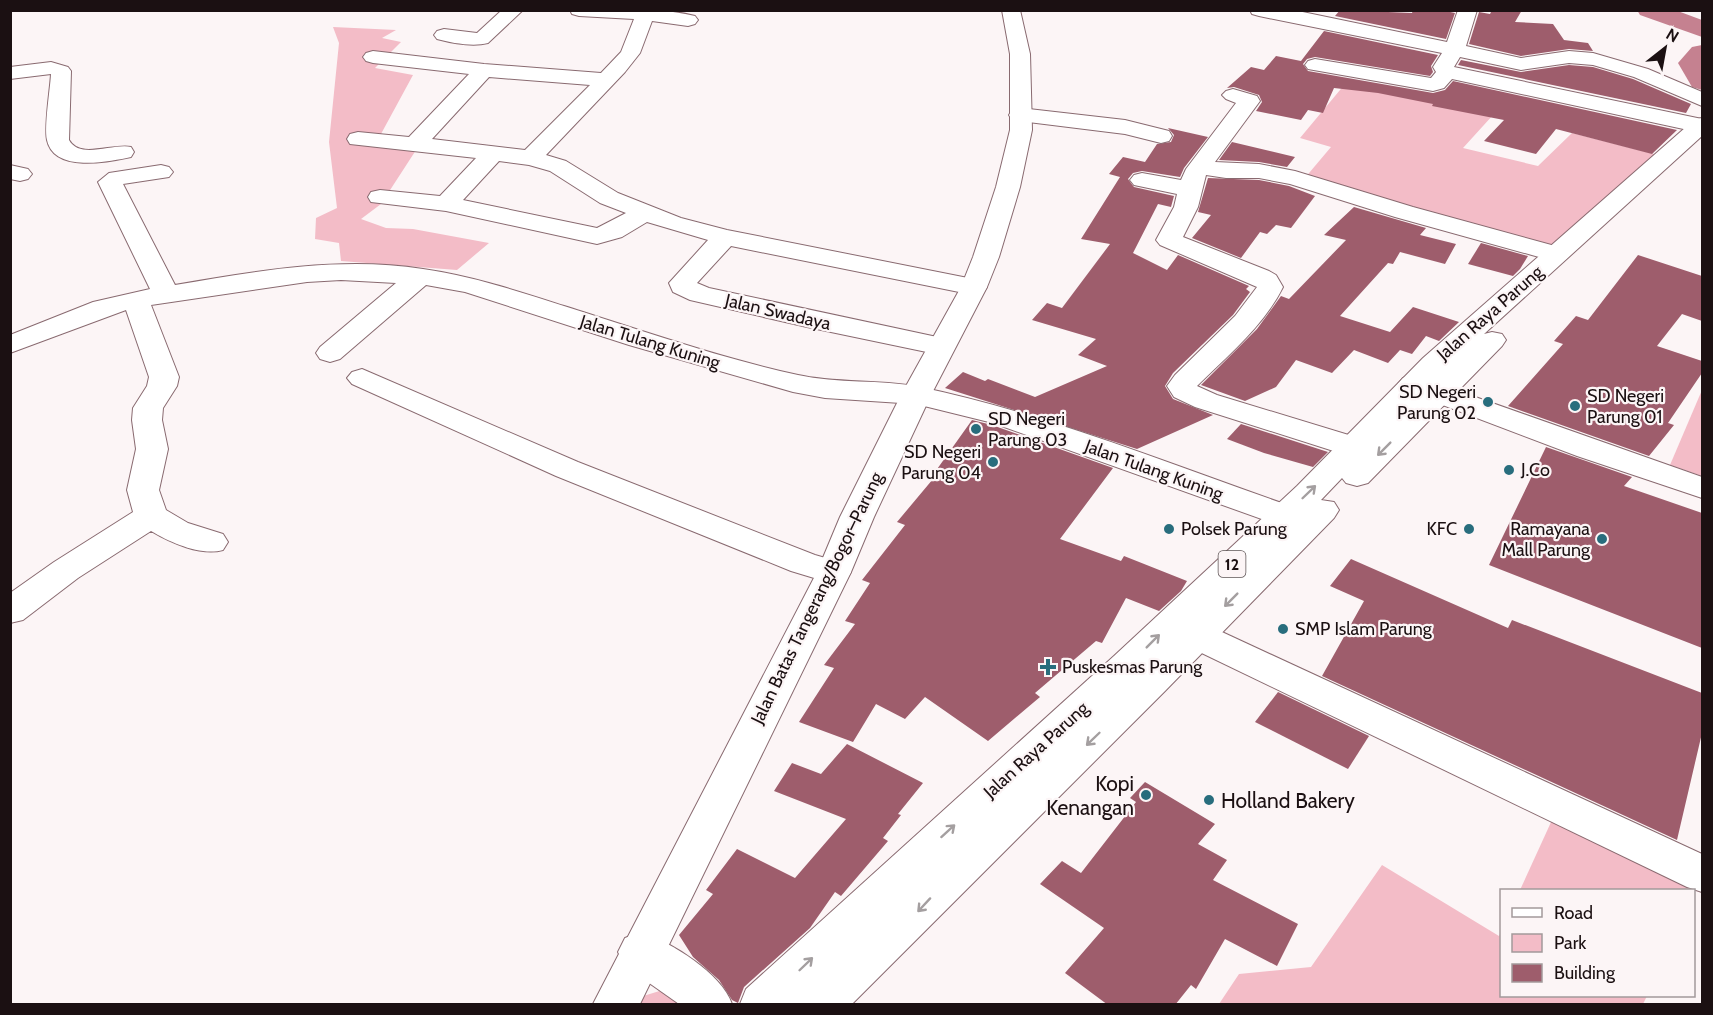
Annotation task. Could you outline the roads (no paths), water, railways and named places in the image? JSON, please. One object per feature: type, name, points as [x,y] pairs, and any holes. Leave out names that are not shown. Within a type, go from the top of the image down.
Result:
[{"type":"main road","points":[[444,35],[481,39],[514,10]]},
{"type":"main road","points":[[579,10],[688,20]]},
{"type":"main road","name":"Jalan Batas Tangerang/Bogor–Parung","points":[[616,1005],[834,572],[916,395],[974,287],[1008,187],[1021,130],[1020,54],[1011,10]]},
{"type":"main road","points":[[1468,10],[1455,49],[1443,67],[1447,72],[1702,126]]},
{"type":"main road","points":[[1272,11],[1528,65],[1541,65],[1566,57],[1598,60],[1636,71],[1702,100]]},
{"type":"main road","points":[[531,158],[608,80],[630,53],[642,14]]},
{"type":"main road","points":[[373,57],[484,70],[608,80]]},
{"type":"main road","points":[[1315,65],[1433,85],[1437,84],[1447,72]]},
{"type":"main road","points":[[10,73],[51,68],[61,71],[58,140],[60,147],[67,153],[83,156],[123,152]]},
{"type":"main road","points":[[414,144],[484,70]]},
{"type":"main road","points":[[1233,95],[1250,101],[1195,178],[1183,213],[1169,240],[1260,277],[1267,281],[1270,287],[1268,293],[1245,321],[1182,386],[1184,391],[1206,401],[1354,447]]},
{"type":"main road","points":[[1020,115],[1118,126],[1161,136]]},
{"type":"main road","name":"Jalan Raya Parung","points":[[764,1005],[916,860],[1139,674],[1196,635],[1426,389],[1433,364],[1702,126]]},
{"type":"main road","points":[[358,139],[531,158],[558,166],[609,198],[644,213],[725,237],[974,287]]},
{"type":"main road","name":"Jalan Raya Parung","points":[[820,1005],[1139,674],[1284,516],[1354,447],[1426,389],[1458,373],[1577,259],[1702,151]]},
{"type":"main road","points":[[446,204],[494,153]]},
{"type":"main road","points":[[1142,180],[1195,178],[1226,171],[1259,171],[1295,178],[1404,212],[1557,254]]},
{"type":"main road","points":[[161,172],[117,178],[110,182],[166,294]]},
{"type":"main road","points":[[380,197],[446,204],[597,236],[613,232],[644,213]]},
{"type":"main road","name":"Jalan Swadaya","points":[[725,237],[681,284],[682,286],[700,294],[807,320],[941,346]]},
{"type":"main road","name":"Jalan Tulang Kuning","points":[[18,334],[86,313],[166,294],[307,274],[341,272],[420,276],[470,285],[639,339],[793,383],[825,389],[916,395],[1003,416],[1284,516]]},
{"type":"main road","points":[[330,353],[420,276]]},
{"type":"main road","points":[[135,300],[164,378],[162,386],[148,408],[147,420],[152,449],[143,490],[151,516],[176,531],[211,542]]},
{"type":"main road","points":[[363,378],[567,469],[803,563],[834,572]]},
{"type":"main road","points":[[1426,389],[1702,488]]},
{"type":"main road","points":[[10,611],[66,570],[151,516]]},
{"type":"main road","points":[[1196,635],[1702,874]]},
{"type":"main road","points":[[641,952],[694,988],[709,1005]]},
{"type":"waterway","points":[[1649,10],[1702,29]]},
{"type":"waterway","points":[[1702,53],[1692,63],[1702,81]]},
{"type":"place","name":"SD Negeri Parung 02","points":[[1488,402]]},
{"type":"place","name":"SD Negeri Parung 01","points":[[1575,406]]},
{"type":"place","name":"SD Negeri Parung 03","points":[[976,429]]},
{"type":"place","name":"SD Negeri Parung 04","points":[[993,462]]},
{"type":"place","name":"J.Co","points":[[1509,470]]},
{"type":"place","name":"Polsek Parung","points":[[1169,529]]},
{"type":"place","name":"KFC","points":[[1469,529]]},
{"type":"place","name":"Ramayana Mall Parung","points":[[1602,539]]},
{"type":"place","name":"SMP Islam Parung","points":[[1283,629]]},
{"type":"place","name":"Puskesmas Parung","points":[[1048,667]]},
{"type":"place","name":"Kopi Kenangan","points":[[1146,795]]},
{"type":"place","name":"Holland Bakery","points":[[1209,800]]}]
